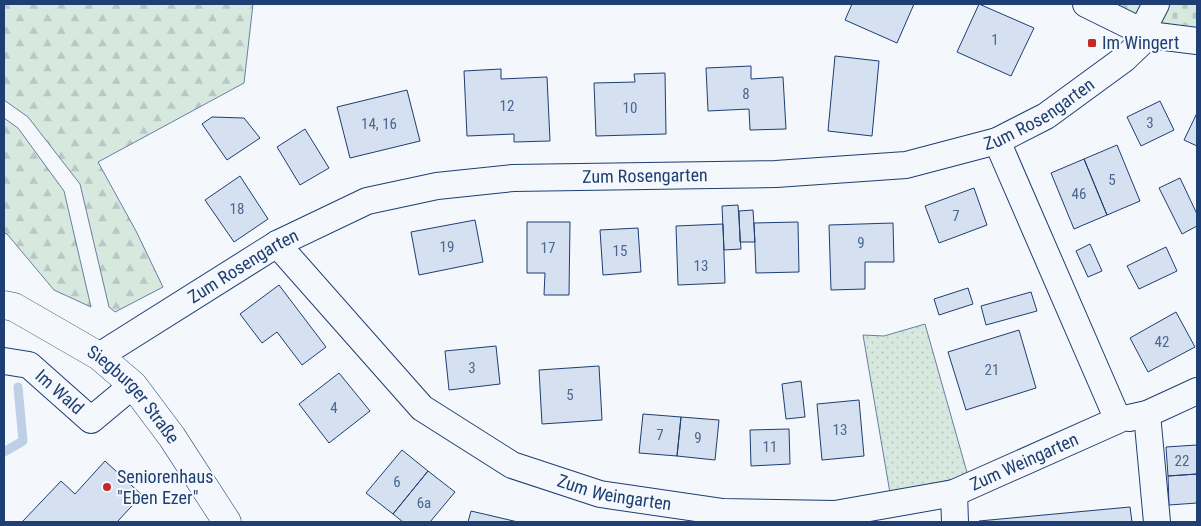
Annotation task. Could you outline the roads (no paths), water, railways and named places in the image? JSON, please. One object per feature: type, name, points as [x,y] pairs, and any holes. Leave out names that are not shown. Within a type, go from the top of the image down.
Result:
[{"type":"main road","name":"Siegburger Straße","points":[[4,304],[14,307],[99,356],[133,385],[172,437],[227,522]]},
{"type":"street","points":[[1086,4],[1145,33],[1197,41]]},
{"type":"street","name":"Zum Rosengarten","points":[[99,356],[278,244],[367,201],[437,186],[512,178],[776,174],[906,166],[998,141],[1046,116],[1124,59],[1145,33],[1156,4]]},
{"type":"street","points":[[998,141],[1118,420]]},
{"type":"street","name":"Zum Weingarten","points":[[278,244],[422,408],[512,465],[600,494],[723,512],[835,514],[954,493],[1118,420],[1147,414],[1197,391]]},
{"type":"street","name":"Im Wald","points":[[4,361],[29,365],[91,420],[133,385]]},
{"type":"street","points":[[1147,414],[1157,522]]},
{"type":"street","points":[[954,493],[955,522]]},
{"type":"waterway","points":[[4,452],[23,441],[18,387]]},
{"type":"place","name":"Im Wingert","points":[[1092,43]]},
{"type":"place","name":"Seniorenhaus \"Eben Ezer\"","points":[[107,487]]}]
